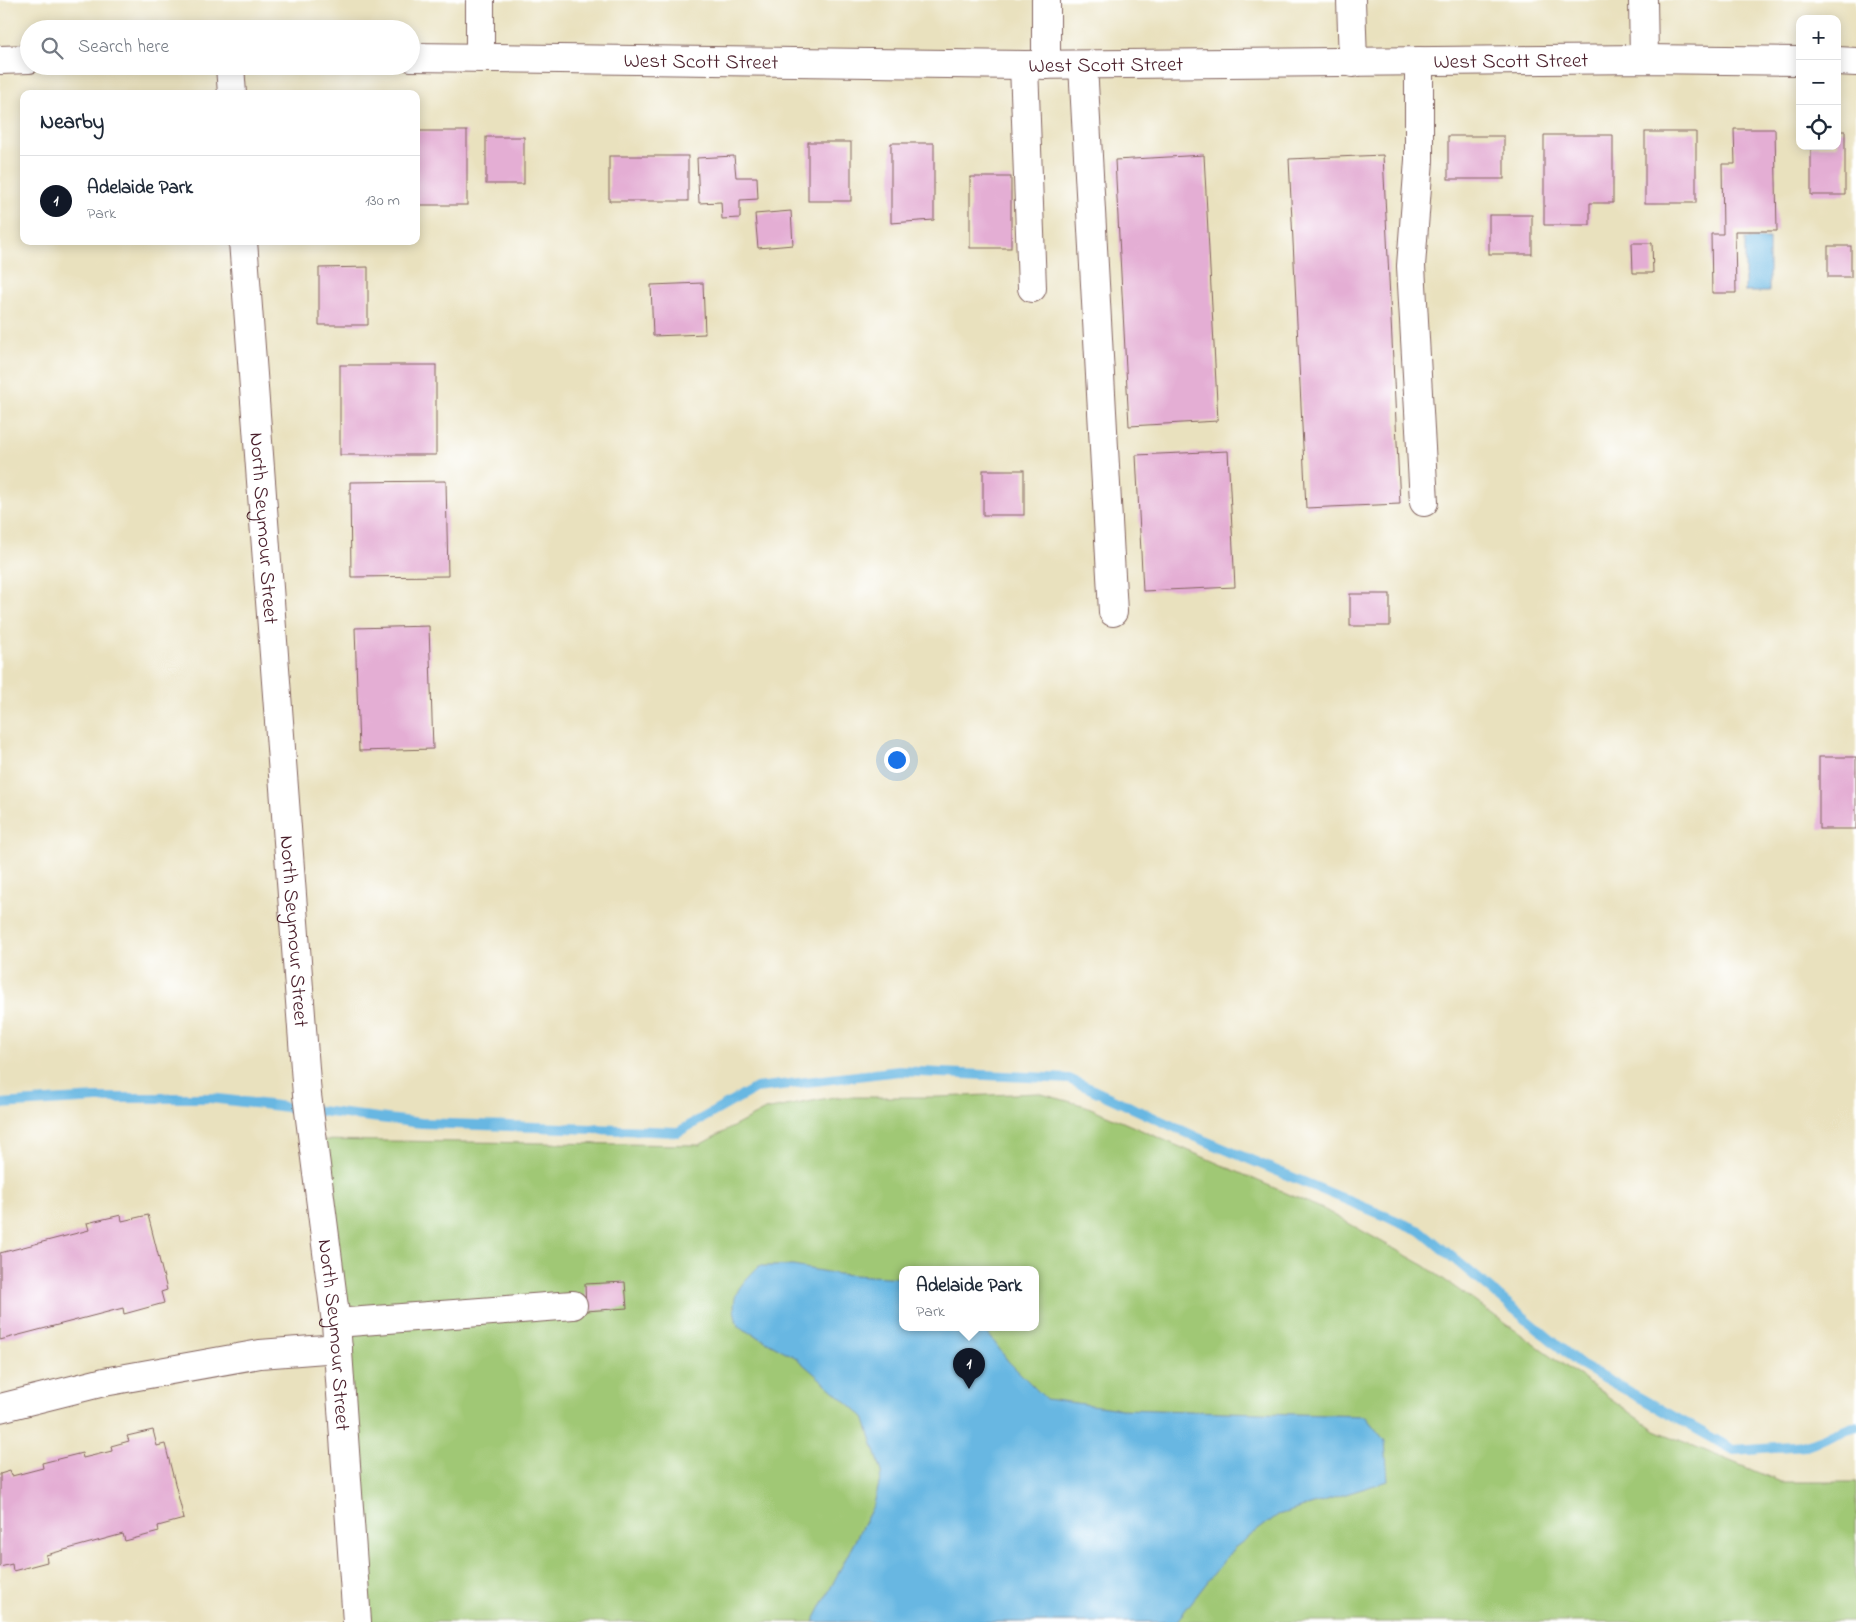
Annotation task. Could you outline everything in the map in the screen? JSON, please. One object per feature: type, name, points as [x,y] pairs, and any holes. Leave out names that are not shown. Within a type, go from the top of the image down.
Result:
[{"type":"street","points":[[480,0],[480,58]]},
{"type":"street","points":[[1032,288],[1035,65],[1046,0]]},
{"type":"street","points":[[1351,0],[1353,63]]},
{"type":"street","points":[[1643,0],[1644,59]]},
{"type":"street","name":"West Scott Street","points":[[420,57],[1035,65],[1644,59],[1796,61]]},
{"type":"street","points":[[0,60],[20,59]]},
{"type":"street","points":[[1419,62],[1419,160],[1411,266],[1424,502]]},
{"type":"street","points":[[1841,62],[1856,62]]},
{"type":"street","points":[[1083,65],[1113,612]]},
{"type":"street","points":[[231,75],[232,90]]},
{"type":"street","name":"North Seymour Street","points":[[243,245],[307,1095],[311,1140],[337,1335],[356,1622]]},
{"type":"street","points":[[0,1408],[104,1382],[260,1354],[337,1335],[573,1305]]},
{"type":"green space","points":[[1038,1093],[1086,1106],[1325,1210],[1425,1266],[1655,1430],[1781,1482],[1856,1482],[1856,1622],[357,1622],[311,1140],[699,1145],[765,1110],[834,1097],[938,1097]]},
{"type":"water","points":[[1745,239],[1769,239],[1769,292],[1745,292]]},
{"type":"water","points":[[759,1266],[793,1266],[838,1274],[899,1278],[899,1331],[986,1331],[1008,1361],[1046,1399],[1121,1409],[1365,1416],[1385,1441],[1388,1481],[1278,1515],[1233,1549],[1176,1622],[813,1622],[874,1504],[882,1472],[864,1417],[795,1357],[738,1326],[735,1316],[735,1300],[745,1280]]},
{"type":"building","points":[[1734,129],[1775,129],[1777,231],[1735,231],[1736,293],[1712,293],[1711,234],[1723,234],[1722,164],[1735,164]]},
{"type":"building","points":[[420,131],[467,131],[467,205],[420,205]]},
{"type":"building","points":[[1841,131],[1845,131],[1845,195],[1811,195],[1811,150],[1841,150]]},
{"type":"building","points":[[1645,132],[1696,132],[1696,203],[1645,203]]},
{"type":"building","points":[[1544,135],[1613,135],[1613,203],[1590,203],[1590,225],[1544,225]]},
{"type":"building","points":[[1448,136],[1504,136],[1504,179],[1448,179]]},
{"type":"building","points":[[486,137],[524,137],[524,184],[486,184]]},
{"type":"building","points":[[808,142],[851,142],[851,201],[808,201]]},
{"type":"building","points":[[891,143],[934,143],[934,220],[891,223]]},
{"type":"building","points":[[1204,155],[1218,421],[1129,426],[1115,160]]},
{"type":"building","points":[[1383,155],[1400,504],[1306,508],[1289,159]]},
{"type":"building","points":[[609,156],[688,156],[688,201],[609,201]]},
{"type":"building","points":[[734,156],[736,177],[757,177],[758,199],[740,200],[740,218],[722,219],[721,202],[699,203],[697,158]]},
{"type":"building","points":[[970,177],[1011,177],[1011,248],[970,248]]},
{"type":"building","points":[[791,211],[793,245],[758,248],[755,214]]},
{"type":"building","points":[[1489,215],[1532,215],[1532,254],[1489,254]]},
{"type":"building","points":[[1632,243],[1652,243],[1653,273],[1633,273]]},
{"type":"building","points":[[1828,246],[1851,246],[1851,277],[1828,277]]},
{"type":"building","points":[[368,267],[368,325],[319,325],[319,268]]},
{"type":"building","points":[[703,283],[705,334],[653,336],[651,285]]},
{"type":"building","points":[[340,365],[436,365],[436,455],[340,455]]},
{"type":"building","points":[[1228,451],[1235,587],[1143,591],[1136,455]]},
{"type":"building","points":[[983,470],[1024,470],[1024,515],[983,515]]},
{"type":"building","points":[[446,481],[448,576],[351,577],[350,482]]},
{"type":"building","points":[[1350,594],[1390,594],[1390,626],[1350,626]]},
{"type":"building","points":[[429,626],[433,749],[359,751],[355,628]]},
{"type":"building","points":[[1819,757],[1856,757],[1856,829],[1819,829]]},
{"type":"building","points":[[121,1215],[122,1221],[148,1215],[167,1290],[161,1292],[164,1303],[124,1314],[123,1308],[0,1340],[0,1253],[89,1230],[87,1223]]},
{"type":"building","points":[[625,1282],[627,1308],[586,1311],[585,1284]]},
{"type":"building","points":[[153,1430],[157,1446],[165,1444],[184,1519],[158,1526],[159,1532],[125,1541],[123,1534],[46,1555],[47,1562],[13,1571],[12,1564],[0,1567],[0,1474],[10,1471],[12,1476],[43,1468],[42,1463],[82,1453],[83,1458],[112,1451],[111,1446],[129,1441],[127,1436]]},
{"type":"waterway","points":[[0,1104],[97,1098],[210,1098],[421,1123],[678,1132],[756,1088],[899,1071],[1069,1079],[1203,1140],[1421,1231],[1581,1365],[1734,1450],[1806,1445],[1856,1426]]},
{"type":"place","name":"Adelaide Park","points":[[969,1389]]}]
